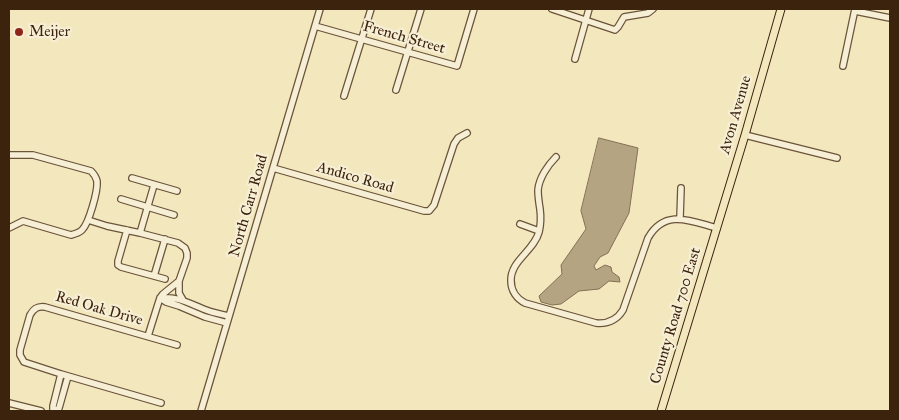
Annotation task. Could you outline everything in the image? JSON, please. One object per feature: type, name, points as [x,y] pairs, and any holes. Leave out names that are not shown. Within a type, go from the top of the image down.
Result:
[{"type":"main road","name":"Avon Avenue","points":[[717,228],[781,9]]},
{"type":"main road","name":"County Road 700 East","points":[[661,411],[717,228]]},
{"type":"street","name":"North Carr Road","points":[[201,411],[320,9]]},
{"type":"street","points":[[344,96],[371,9]]},
{"type":"street","points":[[396,90],[421,9]]},
{"type":"street","name":"French Street","points":[[315,26],[457,66],[474,9]]},
{"type":"street","points":[[552,9],[615,30],[624,17],[648,13],[653,9]]},
{"type":"street","points":[[575,59],[589,9]]},
{"type":"street","points":[[843,66],[855,10],[890,18]]},
{"type":"street","name":"Andico Road","points":[[273,168],[424,211],[431,210],[454,144],[458,138],[467,133]]},
{"type":"street","points":[[745,135],[837,158]]},
{"type":"street","points":[[9,155],[32,155],[91,171],[97,180],[97,188],[88,220],[83,229],[78,233],[72,235],[24,221],[9,228]]},
{"type":"street","points":[[556,157],[549,163],[539,187],[540,231],[534,244],[518,262],[512,273],[511,286],[515,295],[522,301],[603,324],[616,318],[623,310],[651,233],[662,222],[680,218],[717,228]]},
{"type":"street","points":[[132,178],[177,191]]},
{"type":"street","points":[[140,233],[154,185]]},
{"type":"street","points":[[680,188],[680,218]]},
{"type":"street","points":[[121,199],[174,214]]},
{"type":"street","points":[[88,220],[182,245],[187,253],[179,281],[179,293],[183,300]]},
{"type":"street","points":[[520,224],[540,231]]},
{"type":"street","points":[[127,230],[118,265],[165,280]]},
{"type":"street","points":[[154,276],[165,239]]},
{"type":"street","points":[[148,336],[160,298],[179,281]]},
{"type":"street","points":[[160,298],[183,300],[207,311],[229,316]]},
{"type":"street","points":[[160,298],[205,317],[227,323]]},
{"type":"street","name":"Red Oak Drive","points":[[161,403],[24,362],[20,355],[20,350],[30,315],[32,311],[40,306],[45,307],[178,345]]},
{"type":"street","points":[[55,411],[59,408],[65,375]]},
{"type":"street","points":[[9,403],[41,411]]},
{"type":"shaded area","points":[[599,138],[638,148],[629,213],[608,253],[600,257],[594,266],[596,270],[605,265],[611,267],[612,272],[619,277],[620,282],[609,281],[599,289],[579,291],[561,304],[552,305],[541,302],[539,296],[562,274],[561,265],[586,229],[581,211]]},
{"type":"place","name":"Meijer","points":[[19,32]]}]
